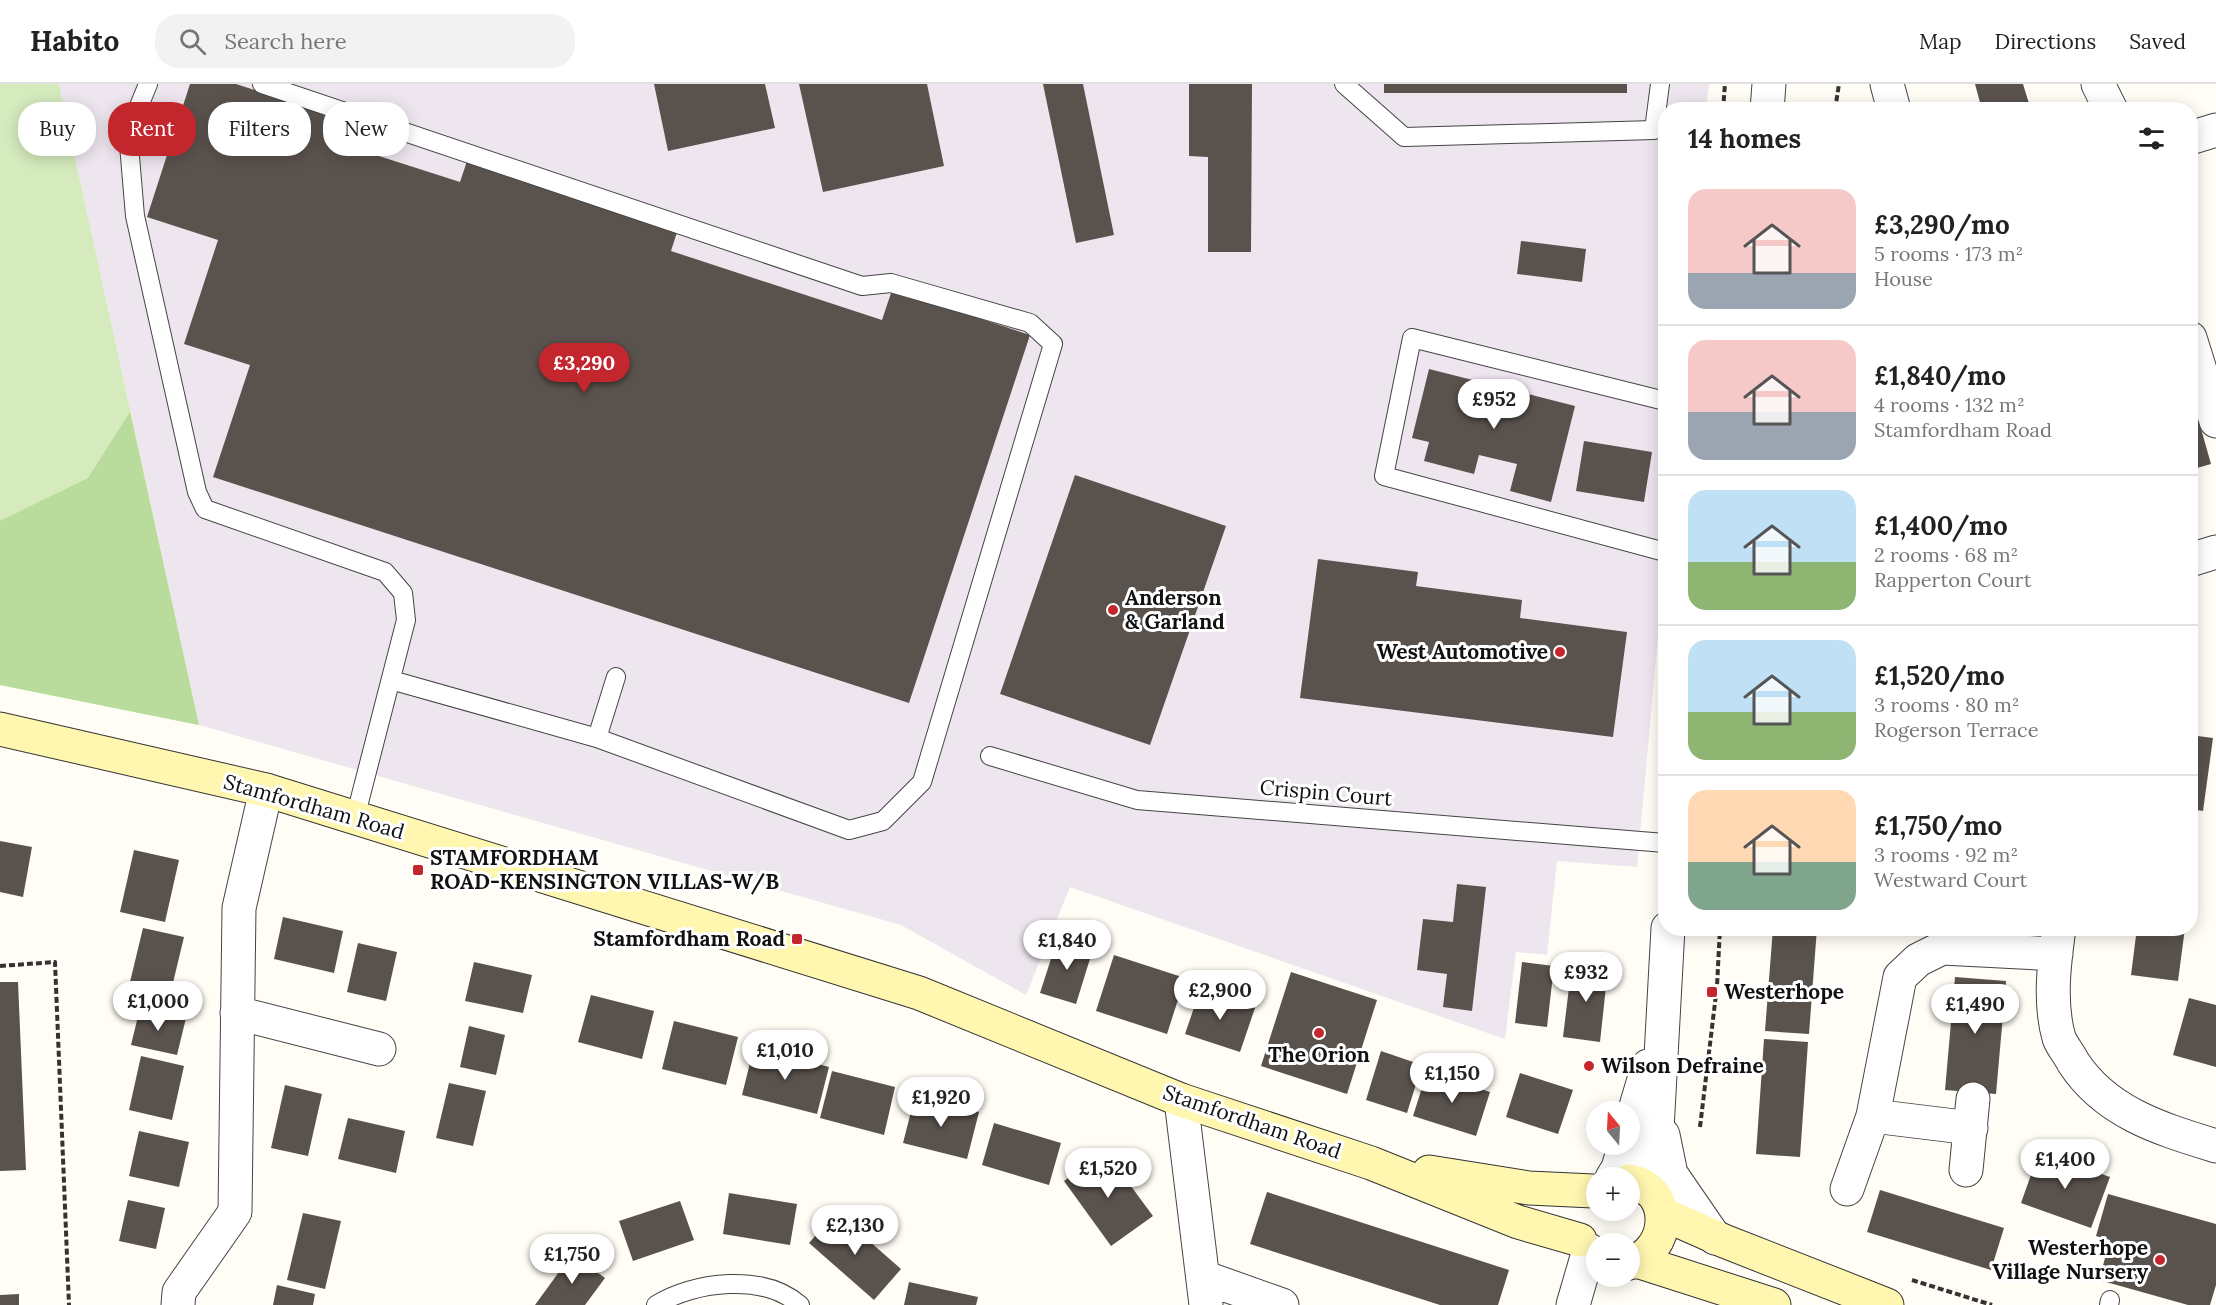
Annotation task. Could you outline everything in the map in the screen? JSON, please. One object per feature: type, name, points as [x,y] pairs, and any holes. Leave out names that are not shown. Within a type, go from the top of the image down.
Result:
[{"type":"main road","name":"Stamfordham Road","points":[[0,729],[266,790],[919,993],[1181,1100],[1371,1163],[1518,1222],[1586,1254]]},
{"type":"main road","name":"Stamfordham Road","points":[[1371,1163],[1529,1188],[1586,1186]]},
{"type":"main road","points":[[1646,1194],[1715,1238],[1887,1305]]},
{"type":"main road","points":[[1640,1258],[1650,1253],[1658,1242],[1663,1228],[1646,1194]]},
{"type":"main road","points":[[1586,1202],[1581,1208],[1578,1222],[1586,1243]]},
{"type":"main road","points":[[1640,1264],[1774,1305]]},
{"type":"street","points":[[1768,102],[1769,84]]},
{"type":"street","points":[[1887,84],[1892,102]]},
{"type":"street","points":[[2098,84],[2107,102]]},
{"type":"street","points":[[2198,136],[2216,130]]},
{"type":"street","points":[[2198,364],[2216,421]]},
{"type":"street","points":[[2198,558],[2216,552]]},
{"type":"street","points":[[178,1305],[179,1292],[235,1212],[239,908],[266,790]]},
{"type":"street","points":[[1646,1194],[1656,1148],[1668,936]]},
{"type":"street","points":[[1847,1189],[1873,1116],[1900,977],[1918,960],[1942,948],[1984,939],[2058,941],[2054,1008],[2060,1040],[2081,1073],[2107,1100],[2138,1119],[2216,1146]]},
{"type":"street","points":[[1637,1101],[1664,1009]]},
{"type":"street","points":[[237,1013],[380,1049]]},
{"type":"street","points":[[1181,1100],[1205,1291],[1282,1305]]},
{"type":"street","points":[[1658,1110],[1671,1174],[1715,1238]]},
{"type":"street","points":[[1873,1116],[1972,1114],[1966,1170]]},
{"type":"street","points":[[1573,1305],[1586,1270]]},
{"type":"street","points":[[1582,1305],[1586,1283]]},
{"type":"lane","points":[[148,84],[128,133],[135,216],[197,492],[205,509],[386,572],[403,593],[406,620],[355,818]]},
{"type":"lane","points":[[262,84],[862,286],[891,283],[1030,323],[1053,344],[922,782],[883,821],[849,830],[597,738],[391,680]]},
{"type":"lane","points":[[1344,84],[1404,137],[1654,130],[1660,84]]},
{"type":"lane","points":[[1658,399],[1412,338],[1384,476],[1658,550]]},
{"type":"lane","points":[[597,738],[616,677]]},
{"type":"lane","name":"Crispin Court","points":[[990,756],[1137,800],[1658,842]]},
{"type":"lane","points":[[656,1305],[673,1294],[722,1285],[755,1285],[792,1298],[800,1305]]},
{"type":"path","points":[[1724,102],[1725,84]]},
{"type":"path","points":[[1836,102],[1839,84]]},
{"type":"path","points":[[1700,1135],[1700,1112],[1717,986],[1720,936]]},
{"type":"path","points":[[0,966],[55,962],[69,1305]]},
{"type":"path","points":[[1901,1276],[1992,1305]]},
{"type":"shaded area","points":[[59,84],[1709,84],[1707,102],[1658,102],[1658,638],[1637,867],[1557,861],[1547,955],[1516,952],[1505,1039],[1070,887],[1026,995],[901,925],[199,725],[75,156],[96,156],[96,102],[63,102]]},
{"type":"green space","points":[[0,84],[59,84],[63,102],[18,102],[18,156],[75,156],[199,725],[0,685]]},
{"type":"green space","points":[[130,412],[199,725],[0,685],[0,521],[88,478]]},
{"type":"building","points":[[190,84],[236,84],[291,102],[208,102],[208,156],[311,156],[311,109],[323,112],[323,156],[379,156],[460,182],[468,158],[679,226],[671,251],[882,320],[892,290],[1030,335],[909,703],[213,477],[250,365],[184,344],[218,240],[147,217],[167,156],[196,156],[196,102],[184,102]]},
{"type":"building","points":[[654,84],[765,84],[775,128],[668,151]]},
{"type":"building","points":[[799,84],[927,84],[944,166],[823,192]]},
{"type":"building","points":[[1043,84],[1083,84],[1114,235],[1076,243]]},
{"type":"building","points":[[1189,84],[1252,84],[1251,252],[1208,252],[1208,157],[1189,156]]},
{"type":"building","points":[[1384,84],[1627,84],[1627,93],[1384,93]]},
{"type":"building","points":[[1975,84],[2023,84],[2029,102],[1980,102]]},
{"type":"building","points":[[1521,241],[1586,249],[1582,282],[1517,274]]},
{"type":"building","points":[[1429,369],[1575,406],[1551,502],[1510,491],[1517,464],[1479,455],[1474,474],[1424,461],[1429,442],[1412,438]]},
{"type":"building","points":[[2198,418],[2211,464],[2198,468]]},
{"type":"building","points":[[1584,441],[1652,452],[1644,502],[1576,491]]},
{"type":"building","name":"Anderson & Garland","points":[[1075,475],[1226,526],[1150,745],[1000,694]]},
{"type":"building","points":[[1318,559],[1418,572],[1416,586],[1522,600],[1520,618],[1627,632],[1613,737],[1300,698]]},
{"type":"building","points":[[2198,736],[2213,738],[2203,811],[2198,810]]},
{"type":"building","points":[[0,841],[32,847],[23,897],[0,892]]},
{"type":"building","points":[[134,850],[179,860],[165,922],[120,912]]},
{"type":"building","points":[[1457,884],[1486,887],[1472,1011],[1443,1007],[1447,974],[1417,970],[1423,919],[1453,922]]},
{"type":"building","points":[[283,917],[343,931],[334,973],[274,959]]},
{"type":"building","points":[[143,928],[184,937],[171,991],[130,982]]},
{"type":"building","points":[[1772,936],[1816,936],[1809,1034],[1765,1031]]},
{"type":"building","points":[[2136,936],[2184,936],[2178,981],[2131,975]]},
{"type":"building","points":[[1058,937],[1093,949],[1076,1004],[1040,993]]},
{"type":"building","points":[[358,943],[397,952],[386,1001],[347,992]]},
{"type":"building","points":[[1114,955],[1185,978],[1167,1034],[1096,1011]]},
{"type":"building","points":[[474,962],[532,975],[523,1013],[465,1001]]},
{"type":"building","points":[[1522,962],[1554,966],[1547,1027],[1515,1023]]},
{"type":"building","points":[[1572,963],[1608,968],[1600,1042],[1563,1037]]},
{"type":"building","name":"The Orion","points":[[1291,972],[1377,1000],[1347,1094],[1261,1066]]},
{"type":"building","points":[[1955,977],[2006,981],[1996,1094],[1945,1090]]},
{"type":"building","points":[[0,982],[18,982],[26,1170],[0,1171]]},
{"type":"building","points":[[1200,990],[1255,1008],[1240,1052],[1185,1034]]},
{"type":"building","points":[[591,995],[654,1011],[642,1059],[578,1042]]},
{"type":"building","points":[[2189,998],[2216,1005],[2216,1067],[2173,1055]]},
{"type":"building","points":[[140,1008],[186,1018],[177,1055],[131,1045]]},
{"type":"building","points":[[674,1021],[738,1037],[726,1085],[662,1069]]},
{"type":"building","points":[[469,1026],[505,1035],[496,1075],[460,1067]]},
{"type":"building","points":[[1764,1039],[1808,1042],[1800,1157],[1756,1154]]},
{"type":"building","points":[[754,1047],[829,1067],[817,1114],[742,1095]]},
{"type":"building","points":[[1381,1051],[1422,1065],[1407,1113],[1366,1100]]},
{"type":"building","points":[[141,1056],[184,1066],[172,1120],[129,1110]]},
{"type":"building","points":[[832,1071],[895,1087],[884,1135],[820,1118]]},
{"type":"building","points":[[1427,1072],[1490,1092],[1476,1136],[1413,1116]]},
{"type":"building","points":[[1520,1073],[1573,1090],[1558,1134],[1506,1117]]},
{"type":"building","points":[[449,1083],[486,1091],[473,1146],[436,1138]]},
{"type":"building","points":[[285,1085],[322,1094],[308,1156],[271,1148]]},
{"type":"building","points":[[915,1096],[979,1112],[967,1159],[903,1143]]},
{"type":"building","points":[[348,1118],[405,1131],[396,1173],[338,1159]]},
{"type":"building","points":[[994,1123],[1061,1143],[1049,1185],[982,1165]]},
{"type":"building","points":[[139,1131],[189,1142],[179,1187],[129,1176]]},
{"type":"building","points":[[1105,1151],[1153,1216],[1111,1246],[1064,1181]]},
{"type":"building","points":[[2039,1152],[2110,1177],[2091,1228],[2021,1203]]},
{"type":"building","points":[[1880,1190],[2004,1228],[1991,1270],[1867,1232]]},
{"type":"building","points":[[1267,1192],[1509,1270],[1498,1305],[1440,1305],[1250,1244]]},
{"type":"building","points":[[729,1193],[797,1204],[790,1245],[723,1234]]},
{"type":"building","name":"Westerhope Village Nursery","points":[[2108,1194],[2216,1224],[2216,1285],[2210,1305],[2188,1305],[2099,1280],[2110,1240],[2096,1236]]},
{"type":"building","points":[[128,1200],[165,1208],[156,1249],[119,1241]]},
{"type":"building","points":[[680,1201],[694,1240],[633,1261],[619,1221]]},
{"type":"building","points":[[836,1212],[901,1269],[874,1300],[809,1243]]},
{"type":"building","points":[[303,1213],[341,1221],[325,1289],[287,1280]]},
{"type":"building","points":[[572,1254],[605,1278],[585,1305],[535,1305]]},
{"type":"building","points":[[909,1282],[978,1297],[976,1305],[904,1305]]},
{"type":"building","points":[[277,1285],[315,1294],[313,1305],[273,1305]]},
{"type":"building","points":[[19,1294],[19,1305],[0,1305],[0,1295]]},
{"type":"place","name":"Anderson & Garland","points":[[1113,610]]},
{"type":"place","name":"West Automotive","points":[[1560,652]]},
{"type":"place","name":"STAMFORDHAM ROAD-KENSINGTON VILLAS-W/B","points":[[418,870]]},
{"type":"place","name":"Stamfordham Road","points":[[797,939]]},
{"type":"place","name":"Westerhope","points":[[1712,992]]},
{"type":"place","name":"The Orion","points":[[1319,1033]]},
{"type":"place","name":"Wilson Defraine","points":[[1589,1066]]},
{"type":"place","name":"Westerhope Village Nursery","points":[[2160,1260]]}]
